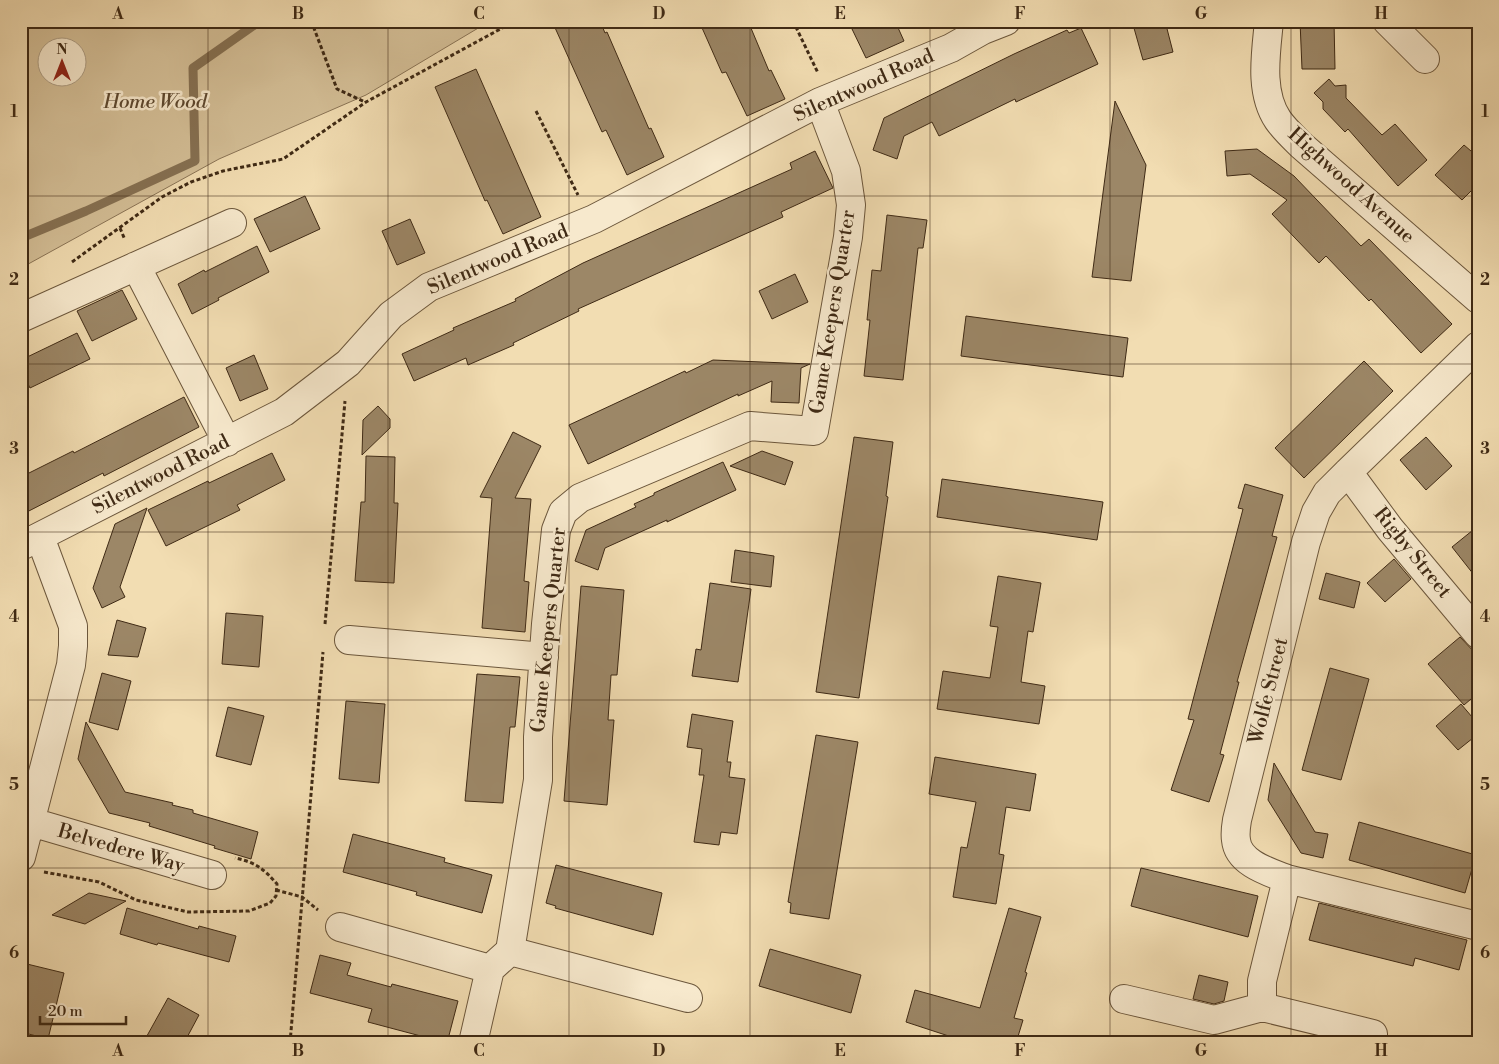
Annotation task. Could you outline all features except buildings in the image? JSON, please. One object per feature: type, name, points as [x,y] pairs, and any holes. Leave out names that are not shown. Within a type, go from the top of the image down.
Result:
[{"type":"street","name":"Silentwood Road","points":[[31,541],[284,412],[348,363],[391,315],[429,287],[591,220],[825,100],[951,48],[983,30],[1006,21]]},
{"type":"street","name":"Highwood Avenue","points":[[1269,21],[1266,84],[1271,105],[1277,119],[1302,146],[1478,299]]},
{"type":"street","points":[[1387,21],[1425,59]]},
{"type":"street","name":"Game Keepers Quarter","points":[[510,950],[538,780],[538,737],[544,658],[556,530],[563,512],[580,498],[750,426],[814,430],[848,237],[851,205],[846,171],[825,100]]},
{"type":"street","points":[[21,318],[232,223]]},
{"type":"street","points":[[136,266],[227,442]]},
{"type":"street","name":"Wolfe Street","points":[[1478,346],[1327,493],[1316,512],[1306,542],[1237,820],[1236,841],[1242,856],[1262,870],[1287,879],[1478,926]]},
{"type":"street","name":"Rigby Street","points":[[1348,472],[1390,529],[1478,634]]},
{"type":"street","name":"Belvedere Way","points":[[21,857],[26,821],[71,665],[73,646],[73,626],[31,541]]},
{"type":"street","points":[[337,635],[544,658]]},
{"type":"street","name":"Belvedere Way","points":[[26,821],[212,875]]},
{"type":"street","points":[[1262,1007],[1262,981],[1287,879]]},
{"type":"street","points":[[340,926],[490,969]]},
{"type":"street","points":[[473,1043],[490,969],[510,950],[688,998]]},
{"type":"street","points":[[1124,1000],[1214,1020],[1262,1007],[1373,1034]]},
{"type":"path","points":[[313,21],[312,23],[337,89],[366,102]]},
{"type":"path","points":[[71,262],[162,197],[191,182],[223,171],[283,159],[366,102],[516,21]]},
{"type":"path","points":[[793,21],[825,100]]},
{"type":"path","points":[[536,111],[591,220]]},
{"type":"path","points":[[337,635],[348,363]]},
{"type":"path","points":[[290,1043],[323,650]]},
{"type":"path","points":[[276,890],[302,897]]},
{"type":"green space","name":"Home Wood","points":[[21,21],[490,21],[366,95],[219,159],[21,268]]},
{"type":"waterway","points":[[21,238],[86,211],[195,161],[193,68],[260,21]]}]
